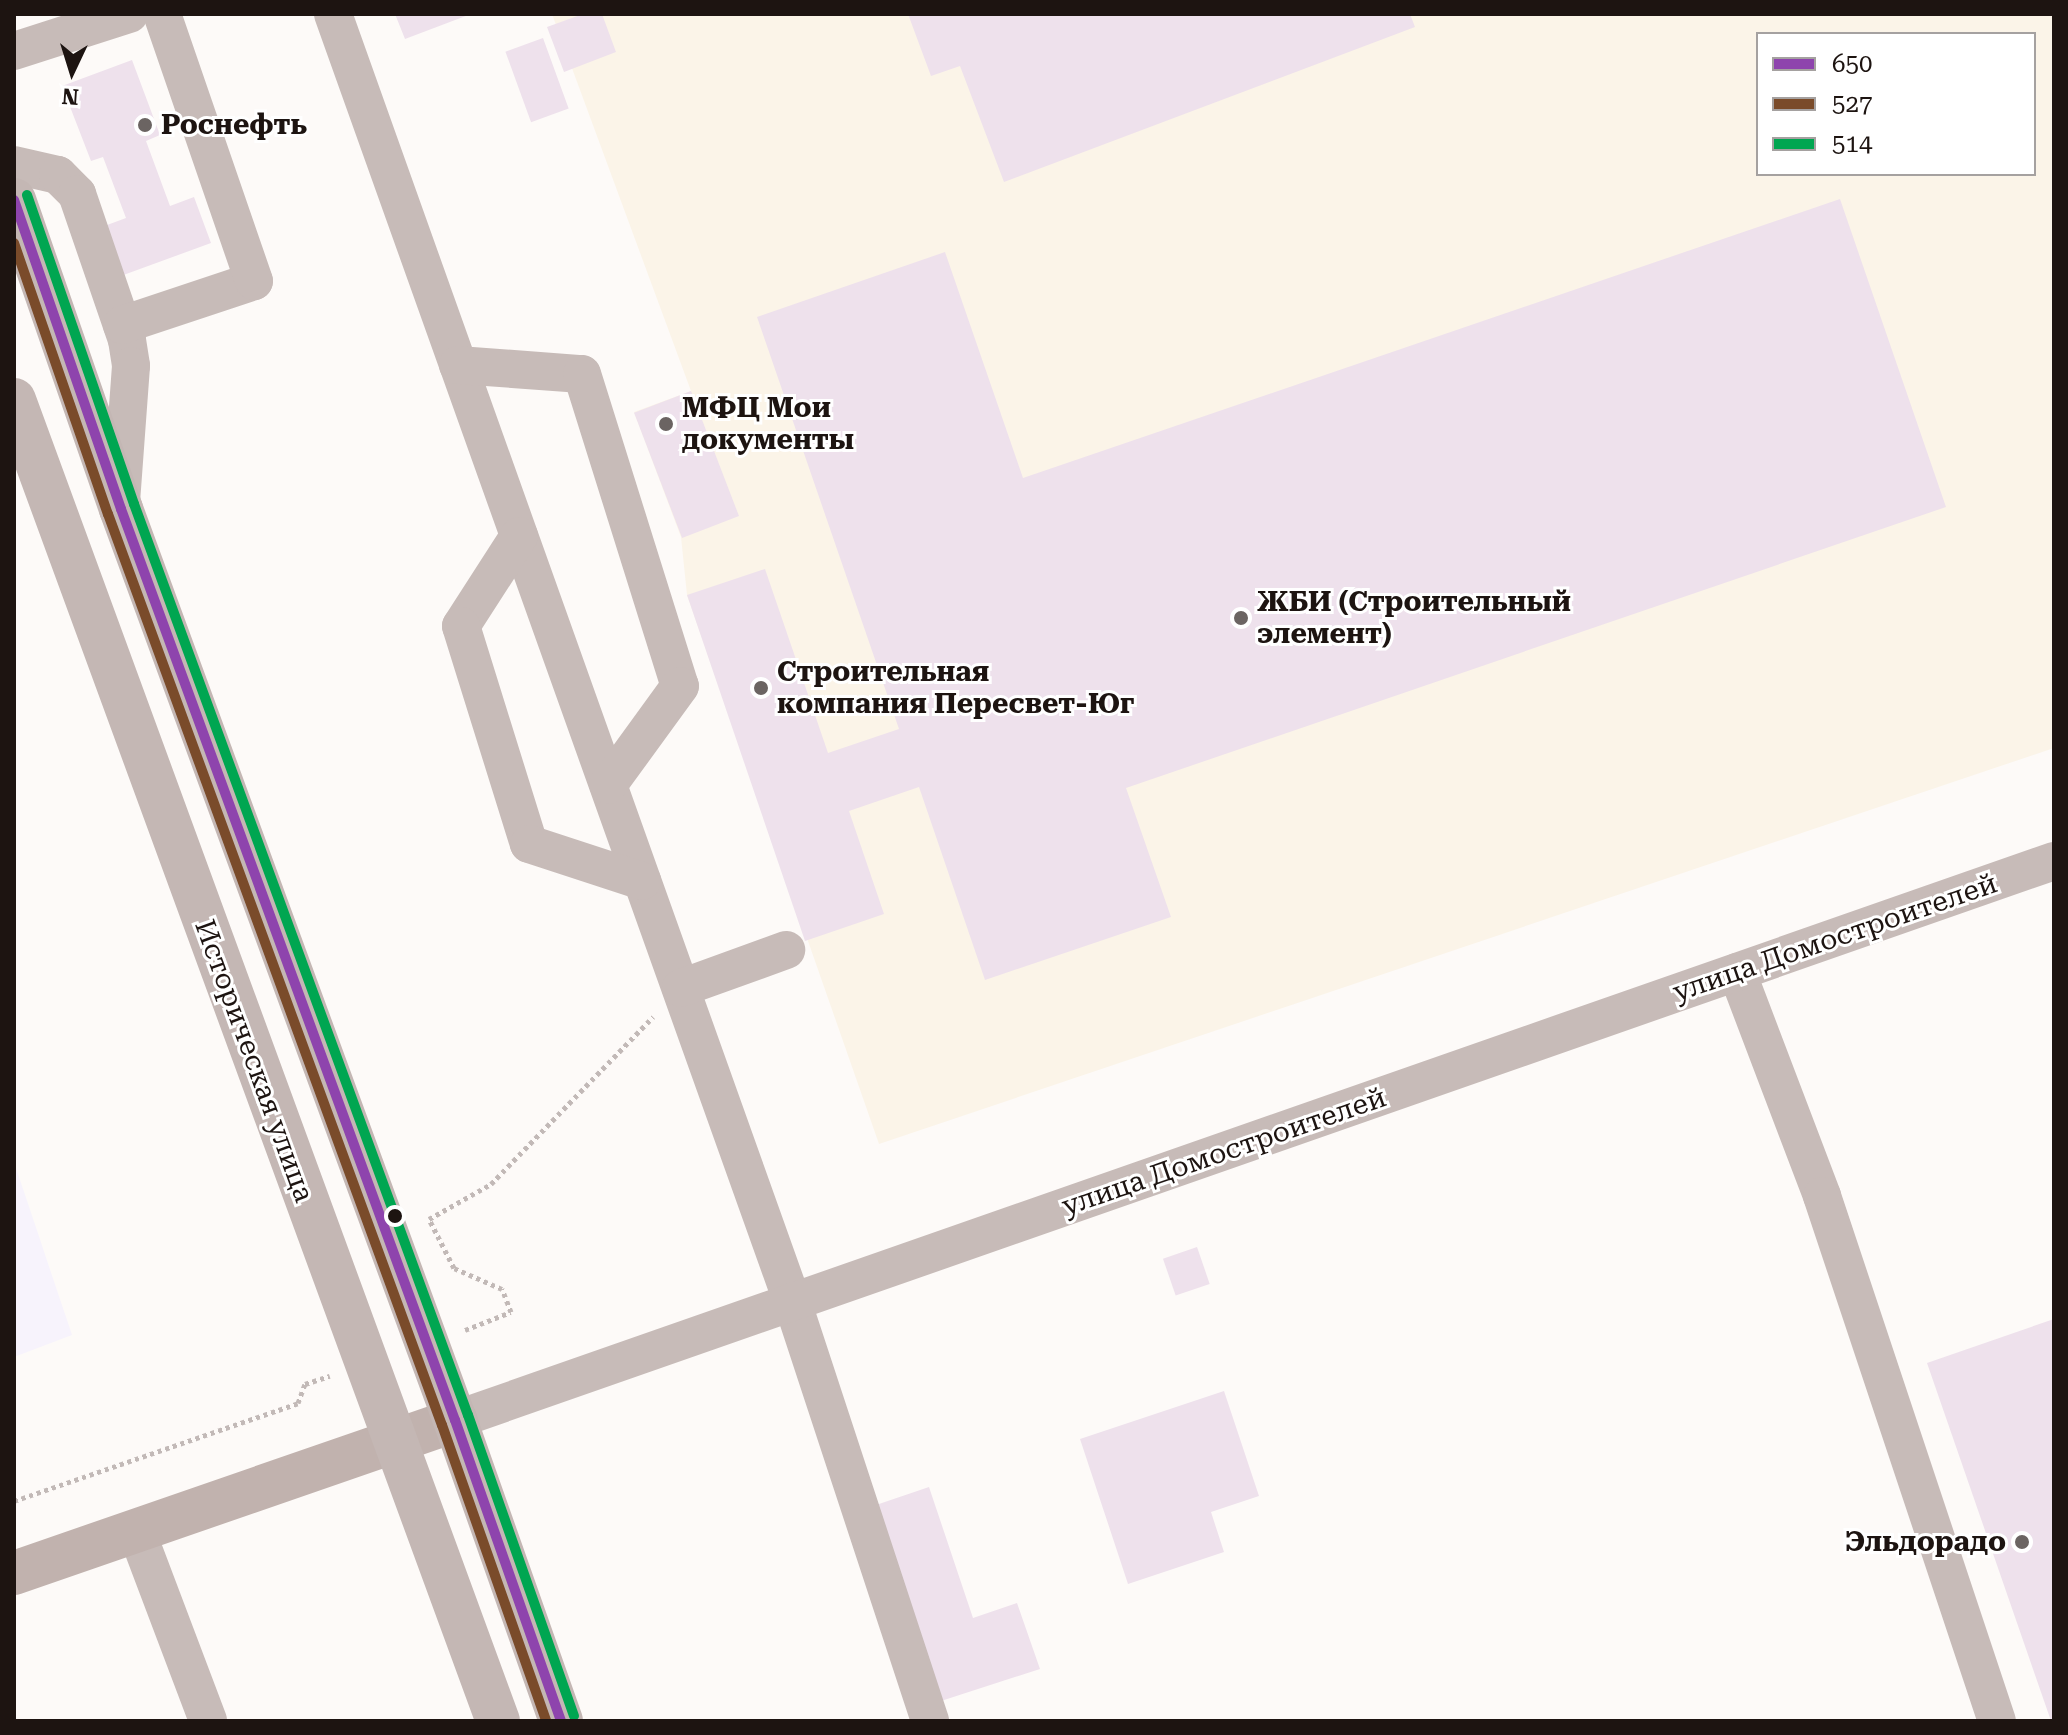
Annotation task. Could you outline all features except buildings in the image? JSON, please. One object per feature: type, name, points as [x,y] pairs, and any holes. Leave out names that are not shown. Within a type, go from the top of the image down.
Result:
[{"type":"highway","points":[[14,200],[121,509],[455,1420],[561,1721]]},
{"type":"highway","name":"Историческая улица","points":[[14,400],[365,1365],[498,1721]]},
{"type":"main road","name":"улица Домостроителей","points":[[14,1573],[455,1420]]},
{"type":"street","points":[[14,51],[129,14]]},
{"type":"street","points":[[122,325],[254,281],[162,14]]},
{"type":"street","points":[[333,14],[793,1304],[930,1721]]},
{"type":"street","points":[[14,165],[58,175],[77,194],[122,325],[131,366],[121,509]]},
{"type":"street","points":[[458,365],[582,374],[680,686],[608,785]]},
{"type":"street","points":[[519,536],[461,626],[529,844],[642,881]]},
{"type":"street","name":"улица Домостроителей","points":[[455,1420],[2054,861]]},
{"type":"street","points":[[681,988],[786,950]]},
{"type":"street","points":[[1737,972],[1822,1196],[1997,1721]]},
{"type":"street","points":[[136,1530],[208,1721]]},
{"type":"path","points":[[427,1343],[511,1312],[502,1289],[454,1268],[429,1219],[491,1184],[681,988]]},
{"type":"path","points":[[14,1501],[298,1403],[305,1384],[365,1365]]},
{"type":"shaded area","points":[[552,14],[2054,14],[2054,748],[879,1144],[687,595],[681,537],[634,412],[691,391]]},
{"type":"shaded area","points":[[14,1162],[72,1335],[14,1357]]},
{"type":"transit line","name":"514","points":[[27,195],[134,504],[468,1415],[574,1716]]},
{"type":"transit line","name":"650","points":[[14,200],[121,509],[455,1420],[561,1721]]},
{"type":"transit line","name":"527","points":[[14,243],[108,514],[442,1425],[546,1721]]},
{"type":"place","name":"Роснефть","points":[[145,125]]},
{"type":"place","name":"МФЦ Мои документы","points":[[666,424]]},
{"type":"place","name":"ЖБИ (Строительный элемент)","points":[[1241,618]]},
{"type":"place","name":"Строительная компания Пересвет-Юг","points":[[761,688]]},
{"type":"place","name":"Эльдорадо","points":[[2022,1542]]}]
